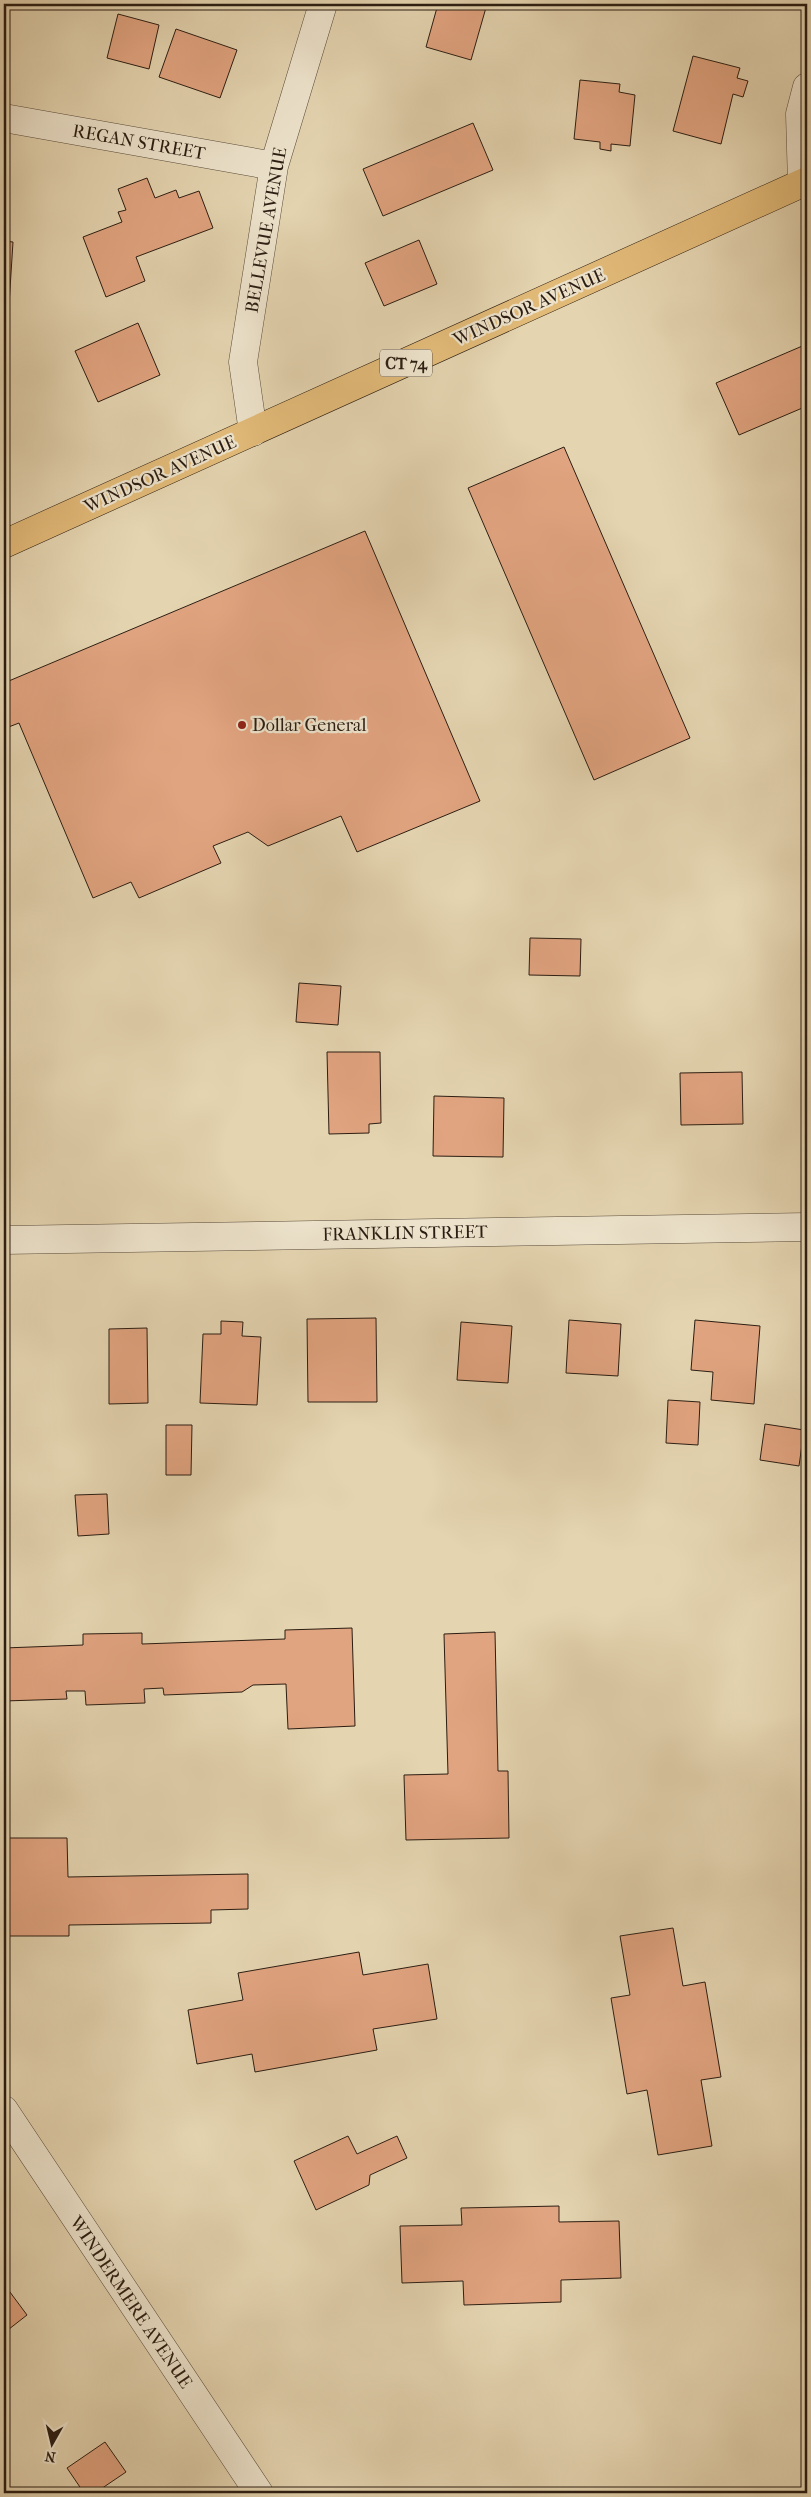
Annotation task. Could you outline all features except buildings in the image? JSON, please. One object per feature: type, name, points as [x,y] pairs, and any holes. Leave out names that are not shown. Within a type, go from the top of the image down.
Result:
[{"type":"main road","name":"WINDSOR AVENUE","points":[[4,544],[805,182]]},
{"type":"street","name":"BELLEVUE AVENUE","points":[[253,432],[243,362],[274,166],[323,4]]},
{"type":"street","points":[[805,182],[800,114],[807,87]]},
{"type":"street","name":"REGAN STREET","points":[[4,118],[274,166]]},
{"type":"street","name":"FRANKLIN STREET","points":[[4,1240],[807,1227]]},
{"type":"street","name":"WINDERMERE AVENUE","points":[[4,2110],[259,2493]]},
{"type":"place","name":"Dollar General","points":[[242,725]]}]
